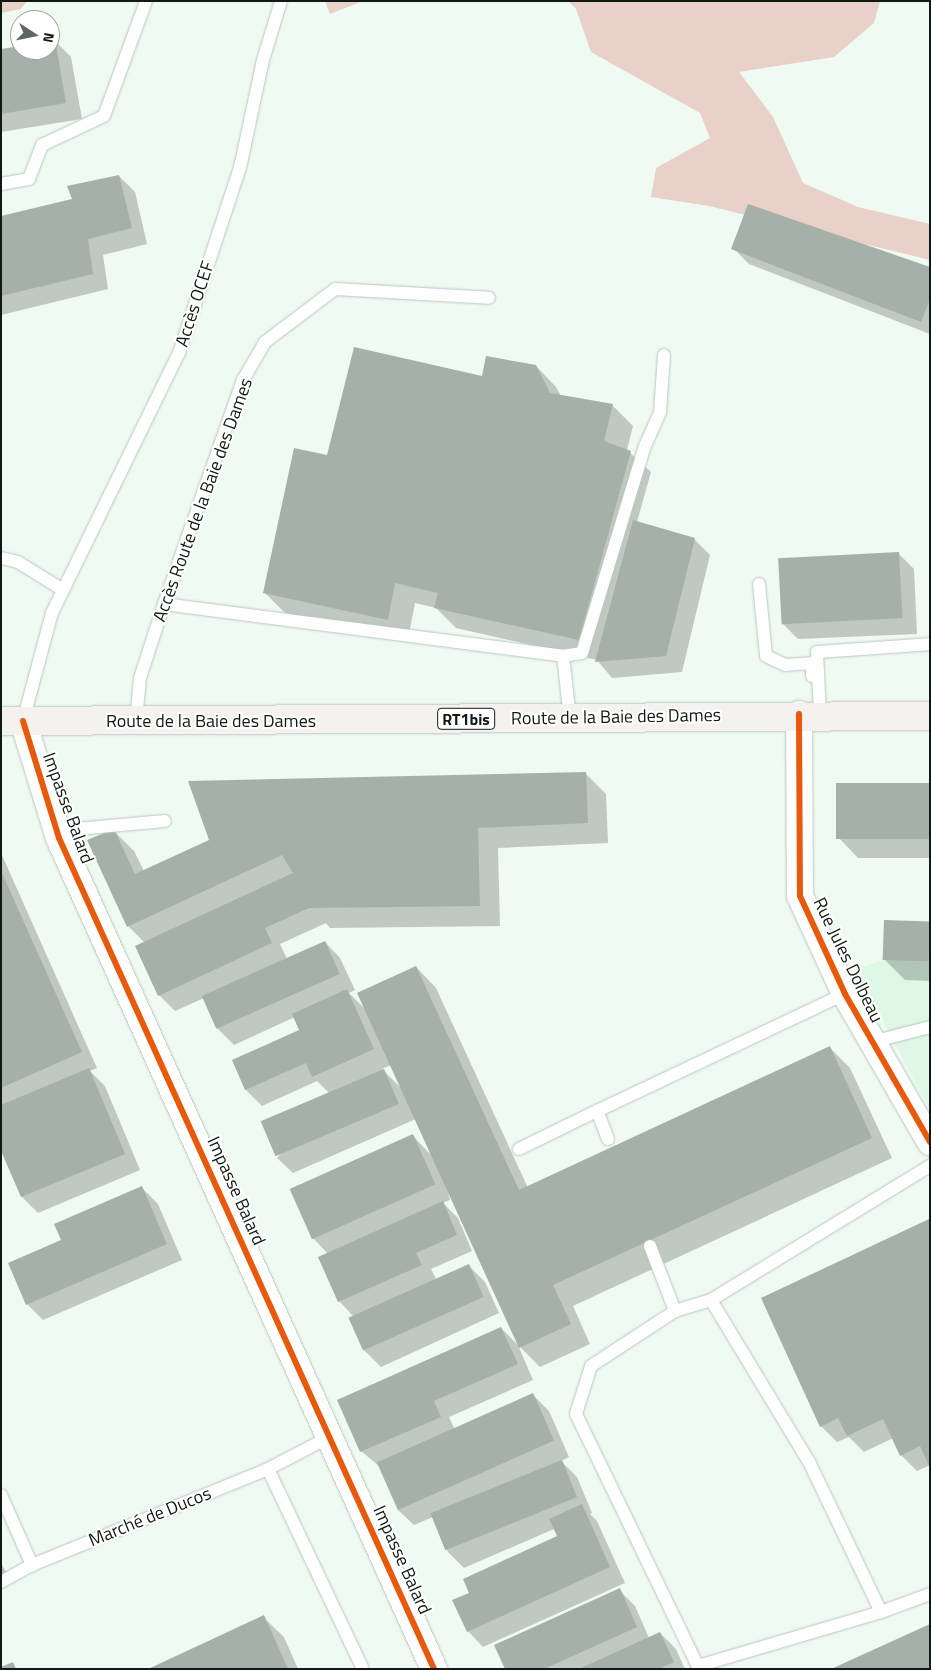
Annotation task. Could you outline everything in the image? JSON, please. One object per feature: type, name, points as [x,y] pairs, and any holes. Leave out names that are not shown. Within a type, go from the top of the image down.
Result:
[{"type":"main road","name":"Route de la Baie des Dames","points":[[12,721],[570,719],[811,714],[930,716]]},
{"type":"street","name":"Rue Jules Dolbeau","points":[[811,714],[800,896],[845,994],[930,1142]]},
{"type":"street","name":"Impasse Balard","points":[[12,721],[59,838],[331,1436],[434,1669]]},
{"type":"lane","points":[[1,184],[29,179],[42,145],[104,116],[146,1]]},
{"type":"lane","name":"Accès OCEF","points":[[12,721],[52,612],[179,353],[240,168],[264,60],[281,1]]},
{"type":"lane","name":"Accès Route de la Baie des Dames","points":[[136,721],[140,678],[164,604],[244,380],[264,342],[335,289],[489,298]]},
{"type":"lane","points":[[164,604],[563,656],[582,653],[645,446],[660,412],[664,355]]},
{"type":"lane","points":[[1,558],[18,562],[63,590]]},
{"type":"lane","points":[[760,584],[766,656],[785,665],[812,663],[811,714]]},
{"type":"lane","points":[[811,714],[817,652],[930,644]]},
{"type":"lane","points":[[563,656],[570,719]]},
{"type":"lane","points":[[59,838],[77,829],[165,821]]},
{"type":"lane","points":[[519,1149],[845,994]]},
{"type":"lane","points":[[872,1042],[930,1027]]},
{"type":"lane","points":[[597,1111],[608,1139]]},
{"type":"lane","points":[[930,1166],[711,1300],[675,1311],[591,1366],[576,1414],[698,1666],[881,1612],[930,1594]]},
{"type":"lane","points":[[650,1246],[675,1311]]},
{"type":"lane","points":[[711,1300],[809,1462],[881,1612]]},
{"type":"lane","name":"Marché de Ducos","points":[[1,1582],[32,1565],[268,1469],[331,1436]]},
{"type":"lane","points":[[268,1469],[363,1669]]},
{"type":"lane","points":[[1,1495],[32,1565]]},
{"type":"shaded area","points":[[1,1],[27,1],[21,9],[1,13]]},
{"type":"shaded area","points":[[325,1],[363,1],[330,14]]},
{"type":"shaded area","points":[[568,1],[880,1],[874,23],[834,57],[739,72],[773,117],[803,183],[858,207],[930,224],[930,260],[709,206],[651,197],[656,168],[710,138],[700,113],[591,52],[576,9]]},
{"type":"shaded area","points":[[884,960],[930,962],[930,1110],[855,969]]},
{"type":"building","points":[[10,48],[10,60],[58,60],[66,103],[1,114],[1,49]]},
{"type":"building","points":[[119,175],[132,228],[88,239],[93,274],[1,296],[1,216],[72,199],[67,186]]},
{"type":"building","points":[[748,204],[930,267],[930,299],[921,322],[731,249]]},
{"type":"building","points":[[354,347],[482,376],[486,356],[536,365],[550,393],[613,404],[604,441],[631,451],[579,640],[434,608],[438,593],[395,583],[388,620],[263,593],[294,448],[327,455]]},
{"type":"building","points":[[633,520],[695,538],[666,656],[595,662]]},
{"type":"building","points":[[899,552],[902,618],[782,624],[778,558]]},
{"type":"building","points":[[586,772],[588,823],[478,828],[480,906],[309,908],[265,928],[272,943],[158,996],[135,946],[293,873],[282,855],[127,927],[87,840],[114,829],[135,874],[209,840],[188,781]]},
{"type":"building","points":[[836,783],[930,783],[930,839],[836,839]]},
{"type":"building","points":[[1,871],[82,1052],[1,1088]]},
{"type":"building","points":[[884,920],[930,922],[929,962],[883,960]]},
{"type":"building","points":[[325,941],[340,974],[216,1029],[202,996]]},
{"type":"building","points":[[416,966],[519,1190],[830,1046],[872,1138],[553,1285],[571,1324],[519,1348],[357,993]]},
{"type":"building","points":[[347,989],[374,1049],[312,1077],[306,1063],[245,1090],[232,1060],[299,1030],[292,1014]]},
{"type":"building","points":[[89,1068],[125,1154],[21,1197],[1,1151],[1,1105]]},
{"type":"building","points":[[384,1069],[399,1104],[276,1156],[261,1121]]},
{"type":"building","points":[[413,1134],[435,1184],[312,1239],[290,1189]]},
{"type":"building","points":[[142,1186],[167,1244],[26,1305],[8,1263],[61,1240],[54,1224]]},
{"type":"building","points":[[443,1201],[457,1235],[416,1253],[422,1265],[338,1302],[318,1257]]},
{"type":"building","points":[[929,1219],[930,1468],[920,1446],[900,1456],[883,1419],[847,1436],[838,1418],[820,1427],[761,1298]]},
{"type":"building","points":[[469,1264],[484,1297],[363,1351],[348,1318]]},
{"type":"building","points":[[501,1327],[518,1364],[434,1401],[441,1417],[360,1452],[337,1400]]},
{"type":"building","points":[[533,1393],[554,1441],[398,1510],[377,1463]]},
{"type":"building","points":[[562,1460],[577,1497],[445,1550],[430,1513]]},
{"type":"building","points":[[582,1504],[610,1567],[467,1632],[452,1600],[469,1593],[463,1579],[557,1536],[549,1519]]},
{"type":"building","points":[[620,1588],[637,1627],[544,1669],[505,1669],[494,1645]]},
{"type":"building","points":[[264,1615],[288,1669],[148,1669]]},
{"type":"building","points":[[930,1624],[930,1669],[831,1669]]},
{"type":"building","points":[[660,1632],[674,1662],[659,1669],[579,1669]]},
{"type":"building","points":[[13,1662],[16,1669],[1,1669],[1,1667]]},
{"type":"cycle path","points":[[799,714],[800,896],[845,994],[930,1142]]},
{"type":"cycle path","points":[[23,721],[59,838],[434,1669]]}]
